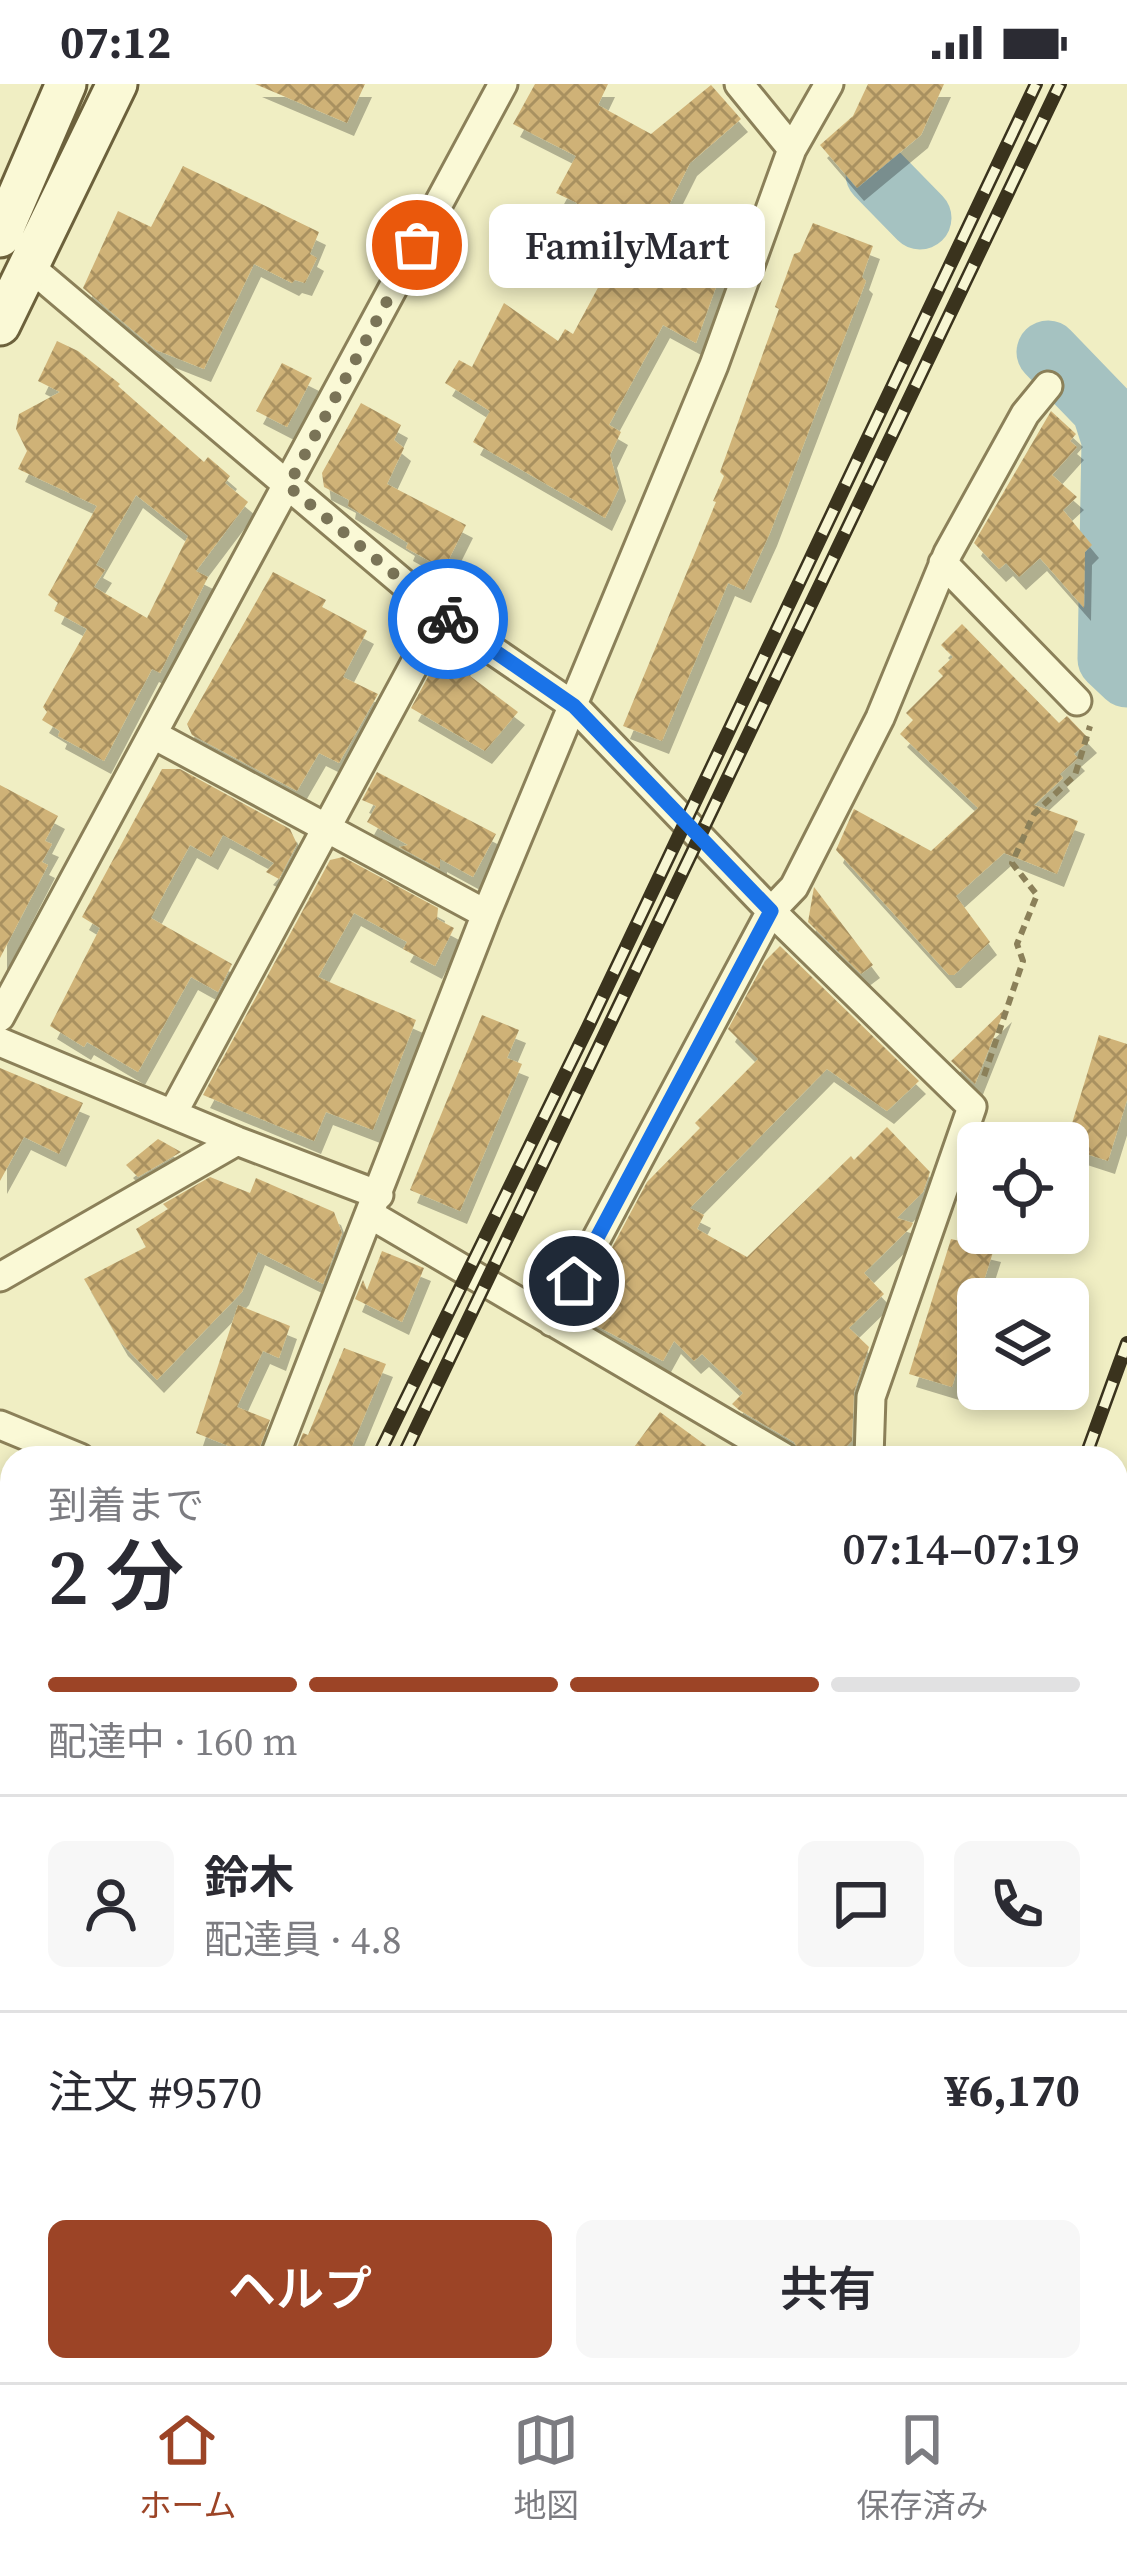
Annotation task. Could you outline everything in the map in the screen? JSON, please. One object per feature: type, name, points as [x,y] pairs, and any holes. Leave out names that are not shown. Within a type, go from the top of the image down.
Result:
[{"type":"main road","points":[[0,325],[10,247],[66,84]]},
{"type":"main road","points":[[10,247],[117,84]]},
{"type":"street","points":[[0,1017],[503,84]]},
{"type":"street","points":[[739,84],[792,149]]},
{"type":"street","points":[[279,1446],[486,914],[714,365],[792,149],[829,84]]},
{"type":"street","points":[[10,247],[441,615],[574,706],[771,911],[972,1107],[871,1396],[869,1446]]},
{"type":"street","points":[[552,1322],[771,911],[794,887],[880,718],[943,563],[1025,414],[1048,386]]},
{"type":"street","points":[[943,563],[1077,700]]},
{"type":"street","points":[[173,1113],[441,615]]},
{"type":"street","points":[[154,735],[486,914]]},
{"type":"street","points":[[0,1042],[173,1113],[375,1205],[552,1322],[764,1446]]},
{"type":"street","points":[[0,1277],[237,1142]]},
{"type":"street","points":[[0,1425],[51,1446]]},
{"type":"path","points":[[972,1107],[1023,961],[1017,944],[1037,895],[1012,863],[1034,814],[1076,775],[1091,715],[1077,700]]},
{"type":"building","points":[[255,84],[365,84],[347,123]]},
{"type":"building","points":[[535,84],[608,84],[598,105],[651,134],[711,85],[741,119],[690,163],[668,207],[731,245],[696,343],[663,325],[609,425],[621,432],[610,455],[619,488],[605,518],[473,442],[490,411],[445,383],[459,360],[472,367],[504,303],[558,341],[565,329],[573,334],[621,245],[569,218],[577,203],[556,193],[576,156],[513,124]]},
{"type":"building","points":[[868,84],[944,84],[921,135],[857,188],[820,145],[853,116]]},
{"type":"building","points":[[183,166],[319,232],[310,254],[317,258],[305,283],[292,283],[254,264],[204,369],[156,350],[83,288],[118,211],[151,227]]},
{"type":"building","points":[[813,223],[873,246],[862,277],[866,281],[770,533],[744,590],[728,583],[662,741],[623,726],[716,502],[724,476],[720,472],[779,309],[775,307],[794,254],[800,252]]},
{"type":"building","points":[[57,341],[78,351],[204,462],[208,457],[230,476],[225,483],[248,502],[196,571],[208,577],[160,673],[152,669],[104,761],[58,736],[60,731],[42,720],[47,712],[43,707],[87,629],[54,611],[58,603],[48,595],[97,506],[18,469],[27,451],[16,429],[19,414],[60,392],[38,381]],"holes":[[[136,495],[188,536],[147,618],[94,587],[105,570],[96,565]]]},
{"type":"building","points":[[282,363],[312,378],[287,427],[256,411]]},
{"type":"building","points":[[361,403],[401,425],[394,440],[404,448],[387,484],[466,525],[444,569],[406,548],[408,543],[324,487],[322,473]]},
{"type":"building","points":[[1051,411],[1076,434],[1070,441],[1077,447],[1052,475],[1077,497],[1063,510],[1092,545],[1085,552],[1084,608],[1040,558],[1019,577],[1006,563],[999,569],[974,543]]},
{"type":"building","points":[[273,572],[326,600],[322,607],[367,631],[343,677],[378,694],[339,763],[319,753],[297,791],[192,735],[187,724]]},
{"type":"building","points":[[962,624],[1059,723],[1067,716],[1090,740],[1074,754],[1078,758],[1060,774],[1063,778],[1034,805],[1078,821],[1057,874],[1004,853],[956,896],[990,942],[949,975],[836,850],[854,809],[931,851],[978,808],[900,734],[913,720],[906,713],[943,676],[938,671],[953,657],[941,645]]},
{"type":"building","points":[[441,653],[518,712],[485,751],[411,708]]},
{"type":"building","points":[[162,769],[180,769],[290,829],[297,844],[279,879],[266,872],[274,863],[223,835],[211,857],[190,845],[151,918],[232,964],[218,992],[191,977],[138,1072],[50,1026],[100,928],[82,917]]},
{"type":"building","points":[[377,772],[496,834],[473,877],[440,859],[440,869],[399,847],[408,845],[367,822],[376,806],[362,800]]},
{"type":"building","points":[[0,785],[58,816],[45,841],[52,844],[42,862],[48,865],[0,958]]},
{"type":"building","points":[[343,857],[438,908],[437,919],[454,928],[435,966],[403,949],[407,942],[354,913],[318,977],[416,1020],[373,1130],[326,1112],[314,1141],[203,1095],[330,860]]},
{"type":"building","points":[[814,887],[873,965],[861,974],[808,922]]},
{"type":"building","points":[[780,946],[919,1081],[887,1111],[827,1069],[690,1208],[704,1215],[697,1229],[747,1257],[887,1127],[930,1172],[923,1192],[897,1218],[913,1223],[911,1227],[864,1273],[884,1294],[849,1328],[869,1347],[854,1392],[852,1441],[847,1446],[796,1446],[732,1404],[743,1393],[702,1354],[694,1361],[674,1341],[663,1361],[576,1315],[647,1182],[700,1128],[695,1123],[758,1059],[728,1029],[765,961]]},
{"type":"building","points":[[1005,1009],[975,1084],[951,1061]]},
{"type":"building","points":[[482,1015],[519,1030],[507,1058],[522,1064],[460,1211],[410,1190]]},
{"type":"building","points":[[1099,1035],[1127,1044],[1127,1100],[1108,1161],[1089,1155],[1089,1122],[1072,1122]]},
{"type":"building","points":[[0,1068],[83,1103],[59,1154],[24,1137],[0,1181]]},
{"type":"building","points":[[158,1139],[181,1152],[138,1177],[126,1165]]},
{"type":"building","points":[[210,1177],[250,1193],[256,1178],[334,1212],[342,1233],[323,1284],[258,1252],[242,1292],[157,1380],[121,1343],[84,1279],[146,1247],[136,1229],[168,1209],[163,1204]]},
{"type":"building","points":[[951,1239],[957,1240],[957,1254],[992,1254],[985,1278],[957,1278],[957,1371],[952,1387],[909,1374]]},
{"type":"building","points":[[382,1251],[424,1268],[402,1322],[355,1299],[363,1280],[367,1290]]},
{"type":"building","points":[[238,1305],[290,1326],[279,1358],[263,1351],[237,1407],[270,1420],[260,1446],[228,1446],[196,1433]]},
{"type":"building","points":[[344,1348],[386,1364],[352,1446],[298,1446],[303,1433],[308,1435]]},
{"type":"building","points":[[660,1412],[707,1446],[635,1446]]},
{"type":"waterway","points":[[877,174],[920,218]]},
{"type":"waterway","points":[[1048,352],[1103,409],[1113,440],[1109,659],[1127,676]]},
{"type":"railway","points":[[383,1446],[588,1027],[1036,84]]},
{"type":"railway","points":[[408,1446],[1060,84]]},
{"type":"railway","points":[[1089,1446],[1127,1343]]},
{"type":"way so far","points":[[417,245],[288,486],[448,619]]},
{"type":"place","name":"FamilyMart","points":[[417,245]]},
{"type":"route","points":[[448,619],[574,706],[771,911],[574,1281]]}]
